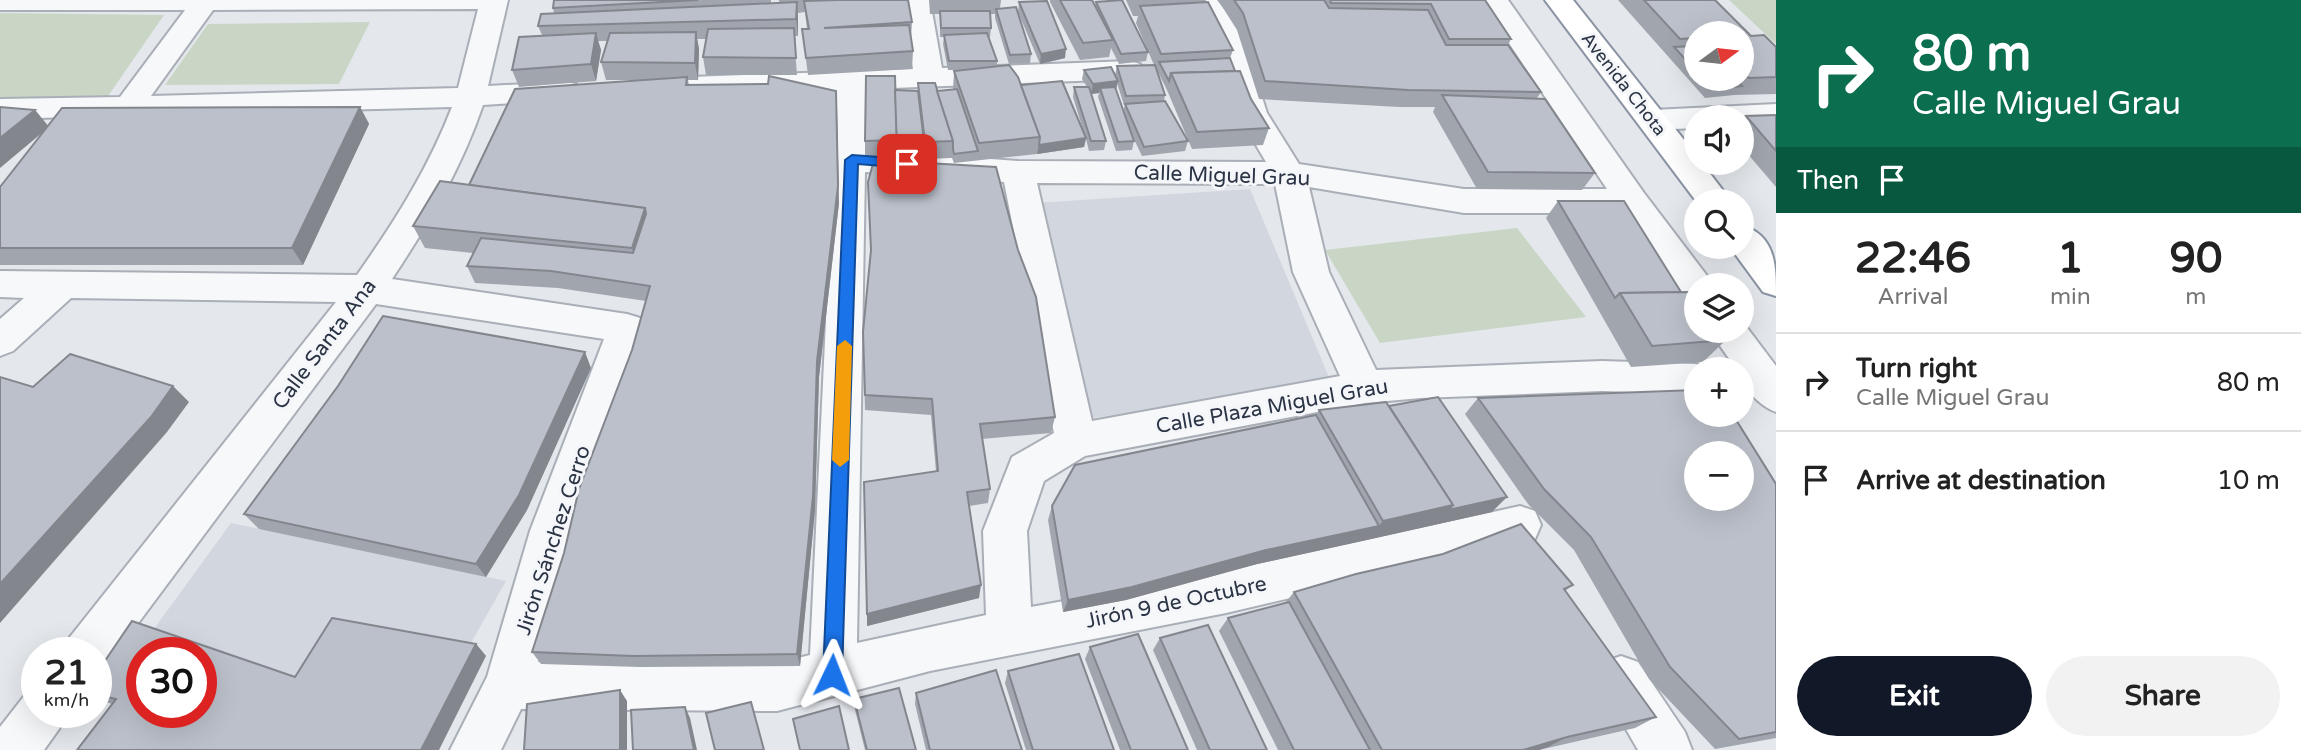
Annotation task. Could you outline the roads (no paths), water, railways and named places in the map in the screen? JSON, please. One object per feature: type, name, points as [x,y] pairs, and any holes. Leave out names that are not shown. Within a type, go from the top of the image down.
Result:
[{"type":"highway","name":"Avenida Chota","points":[[1559,0],[1705,189]]},
{"type":"highway","points":[[1754,254],[1776,283]]},
{"type":"street","points":[[0,2],[494,0]]},
{"type":"street","name":"Calle Santa Ana","points":[[99,637],[367,289],[416,216],[450,154],[471,96],[494,0]]},
{"type":"street","points":[[916,0],[929,75]]},
{"type":"street","points":[[1203,0],[1227,31],[1252,113],[1289,173],[1311,272],[1366,387]]},
{"type":"street","points":[[1494,0],[1632,201],[1686,273]]},
{"type":"street","points":[[128,107],[204,3]]},
{"type":"street","points":[[634,88],[929,75],[1130,70]]},
{"type":"street","points":[[832,675],[852,160],[852,78]]},
{"type":"street","points":[[0,109],[394,101],[594,90]]},
{"type":"street","points":[[57,135],[86,108]]},
{"type":"street","points":[[1754,115],[1776,114]]},
{"type":"street","points":[[1653,120],[1684,119]]},
{"type":"street","name":"Calle Miguel Grau","points":[[852,160],[1018,172],[1289,173],[1464,201],[1632,201]]},
{"type":"street","points":[[1018,172],[1076,441]]},
{"type":"street","points":[[0,284],[367,289]]},
{"type":"street","points":[[0,341],[62,285]]},
{"type":"street","name":"Jirón Sánchez Cerro","points":[[367,289],[627,328],[552,531],[508,685],[475,750]]},
{"type":"street","points":[[1737,343],[1765,384]]},
{"type":"street","name":"Calle Plaza Miguel Grau","points":[[1010,635],[1005,531],[1027,470],[1076,441],[1366,387],[1421,382],[1602,376],[1684,379]]},
{"type":"street","points":[[1421,382],[1451,426]]},
{"type":"street","name":"Jirón 9 de Octubre","points":[[508,685],[777,687],[930,648],[1226,592],[1519,525]]},
{"type":"street","points":[[1601,649],[1667,750]]},
{"type":"street","points":[[13,750],[30,728]]}]
